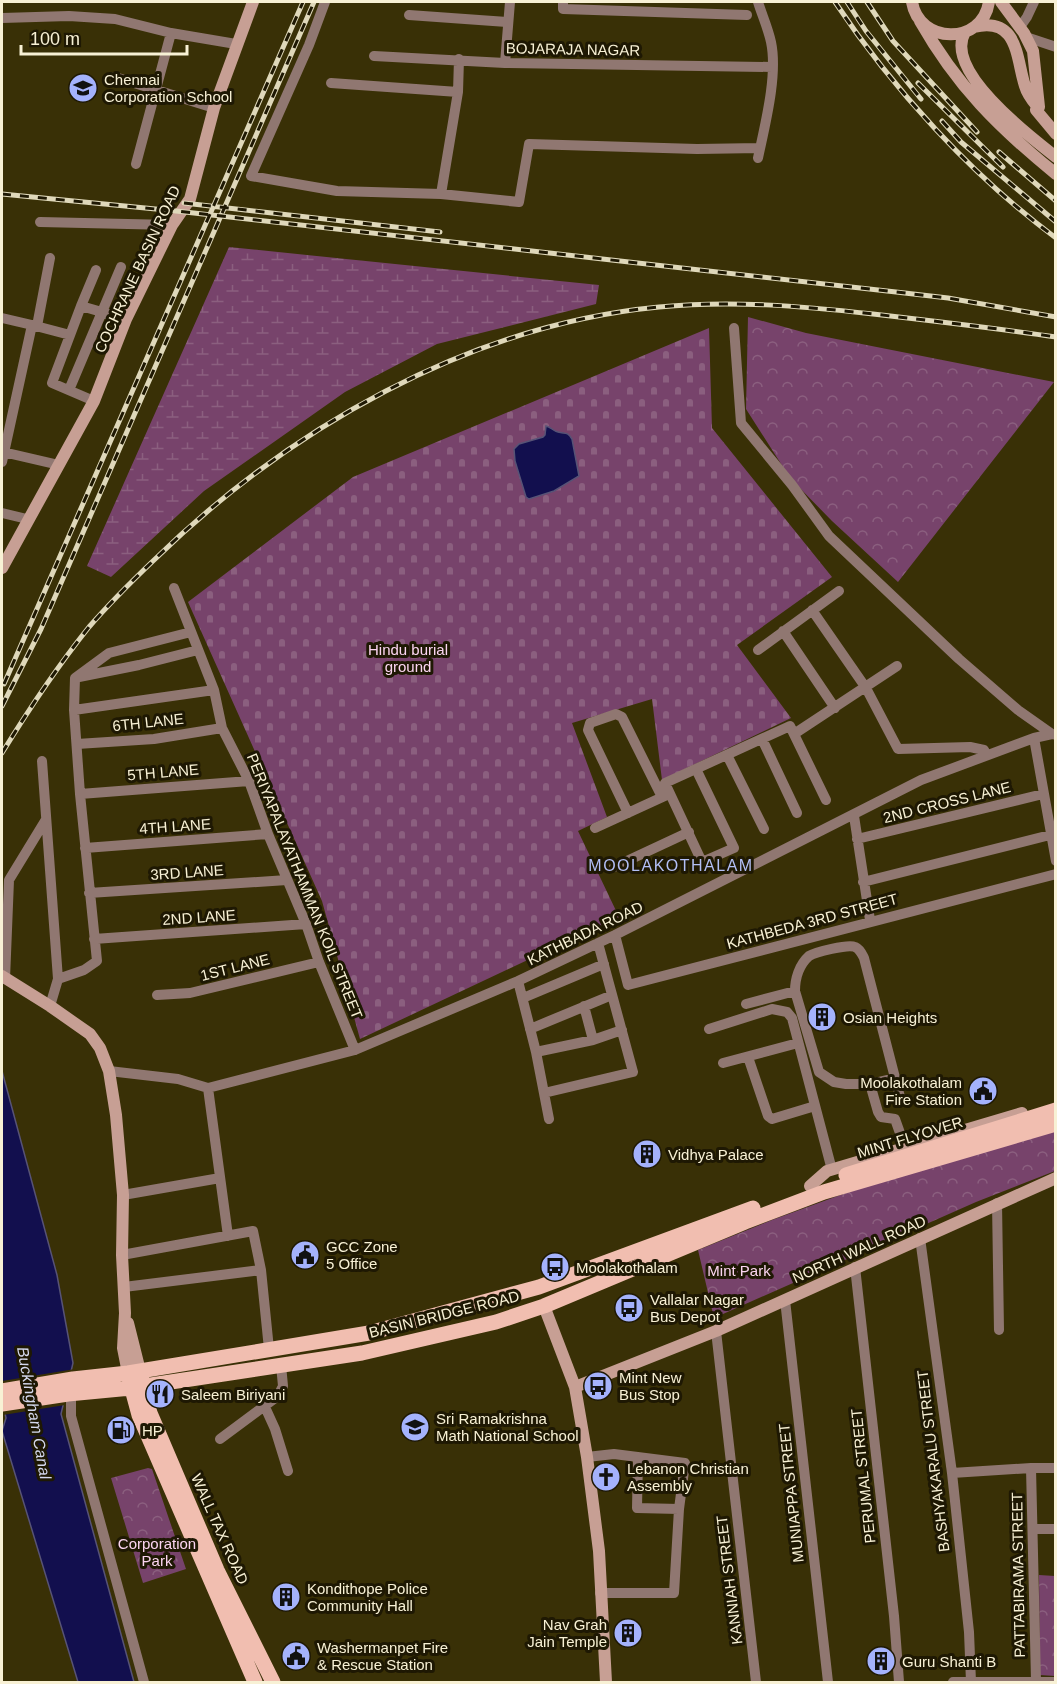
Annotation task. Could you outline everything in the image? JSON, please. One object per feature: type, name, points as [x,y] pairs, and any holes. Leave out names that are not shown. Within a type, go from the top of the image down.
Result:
[{"type":"main road","name":"COCHRANE BASIN ROAD","points":[[3,564],[94,401],[126,319],[172,225],[190,199],[214,108],[253,2]]},
{"type":"main road","points":[[912,2],[920,21],[964,88],[992,118],[1026,141],[1056,157]]},
{"type":"main road","points":[[989,2],[985,16],[962,41],[962,48],[974,79],[1056,174]]},
{"type":"main road","points":[[1001,2],[1023,32],[1035,59],[1040,106],[1036,110]]},
{"type":"main road","points":[[920,21],[927,28],[941,34],[956,35],[986,26],[998,28],[1012,40],[1019,57],[1024,85],[1037,106],[1036,110],[1056,134]]},
{"type":"main road","points":[[2,1404],[71,1389],[135,1379],[123,1348],[125,1313],[122,1255],[123,1195],[116,1115],[109,1071],[100,1048],[90,1034],[3,977]]},
{"type":"main road","name":"BASIN BRIDGE ROAD","points":[[135,1379],[269,1349],[358,1335],[484,1304],[539,1287],[810,1186],[827,1171],[1056,1103]]},
{"type":"main road","name":"MINT FLYOVER","points":[[844,1186],[862,1176],[1056,1110]]},
{"type":"main road","name":"MINT FLYOVER","points":[[810,1186],[862,1176],[1056,1125]]},
{"type":"main road","name":"NORTH WALL ROAD","points":[[575,1387],[716,1331],[1056,1178]]},
{"type":"main road","name":"BASIN BRIDGE ROAD","points":[[135,1379],[281,1365],[362,1353],[495,1322],[544,1306],[745,1222],[844,1186]]},
{"type":"main road","points":[[544,1306],[575,1387],[587,1458],[599,1551],[606,1683]]},
{"type":"main road","points":[[358,1335],[362,1353]]},
{"type":"main road","name":"WALL TAX ROAD","points":[[135,1379],[139,1415],[255,1683]]},
{"type":"main road","name":"WALL TAX ROAD","points":[[135,1379],[217,1570],[273,1683]]},
{"type":"main road","points":[[2,1391],[71,1389]]},
{"type":"street","points":[[325,2],[309,45],[251,176],[337,191],[441,194],[519,202],[529,144],[759,153],[771,93],[772,45],[758,2]]},
{"type":"street","points":[[505,63],[510,2]]},
{"type":"street","points":[[563,2],[563,9],[612,7],[674,14],[747,15]]},
{"type":"street","points":[[674,14],[675,2]]},
{"type":"street","points":[[1034,2],[1023,32],[1056,47]]},
{"type":"street","points":[[409,15],[507,22]]},
{"type":"street","points":[[2,18],[69,16],[104,18],[171,33],[237,44]]},
{"type":"street","points":[[136,164],[171,33]]},
{"type":"street","name":"BOJARAJA NAGAR","points":[[374,56],[505,63],[771,67]]},
{"type":"street","points":[[441,194],[458,92],[459,59]]},
{"type":"street","points":[[115,77],[214,108]]},
{"type":"street","points":[[331,83],[458,92]]},
{"type":"street","points":[[40,222],[172,225]]},
{"type":"street","points":[[50,258],[2,457],[59,465]]},
{"type":"street","points":[[69,390],[121,267]]},
{"type":"street","points":[[94,401],[52,383],[96,270]]},
{"type":"street","points":[[81,306],[126,319]]},
{"type":"street","points":[[2,318],[70,335]]},
{"type":"street","points":[[734,328],[741,423],[792,485],[829,536],[958,659],[1018,710],[1054,735]]},
{"type":"street","points":[[2,513],[27,519]]},
{"type":"street","name":"PERIYAPALAYATHAMMAN KOIL STREET","points":[[174,588],[214,690],[222,728],[249,781],[267,834],[306,924],[355,1050]]},
{"type":"street","points":[[758,650],[839,591]]},
{"type":"street","points":[[812,610],[866,688],[898,749],[970,747],[984,750],[987,755]]},
{"type":"street","points":[[783,631],[835,708]]},
{"type":"street","points":[[75,678],[109,653],[191,632]]},
{"type":"street","points":[[75,678],[198,650]]},
{"type":"street","points":[[595,828],[628,813],[666,791],[696,769],[762,739],[792,730],[835,708],[897,666]]},
{"type":"street","points":[[58,979],[84,970],[97,961],[80,794],[75,678]]},
{"type":"street","points":[[75,710],[214,690]]},
{"type":"street","points":[[628,813],[588,730],[590,723],[616,714],[622,717],[666,791],[702,862],[734,848],[696,769]]},
{"type":"street","name":"6TH LANE","points":[[77,744],[154,739],[222,728]]},
{"type":"street","points":[[792,730],[826,800]]},
{"type":"street","name":"KATHBADA ROAD","points":[[208,1088],[355,1050],[518,981],[615,935],[854,816],[921,780],[1034,738],[1054,735]]},
{"type":"street","points":[[1034,738],[1056,861]]},
{"type":"street","points":[[762,739],[798,813]]},
{"type":"street","points":[[727,755],[764,829]]},
{"type":"street","points":[[42,762],[58,979],[50,1006]]},
{"type":"street","name":"5TH LANE","points":[[80,794],[249,781]]},
{"type":"street","name":"2ND CROSS LANE","points":[[857,839],[1043,794]]},
{"type":"street","points":[[854,816],[870,920]]},
{"type":"street","points":[[3,977],[9,880],[45,821]]},
{"type":"street","points":[[614,867],[688,832]]},
{"type":"street","name":"4TH LANE","points":[[85,848],[267,834]]},
{"type":"street","points":[[863,882],[1050,835]]},
{"type":"street","name":"KATHBEDA 3RD STREET","points":[[615,935],[628,986],[870,920],[1056,874]]},
{"type":"street","name":"3RD LANE","points":[[89,893],[287,880]]},
{"type":"street","name":"2ND LANE","points":[[94,939],[306,924]]},
{"type":"street","points":[[544,1093],[633,1072],[598,943]]},
{"type":"street","points":[[895,1078],[870,1084],[846,1084],[834,1082],[819,1072],[795,991],[795,979],[810,956],[848,946],[859,950],[864,958],[900,1097]]},
{"type":"street","name":"1ST LANE","points":[[157,995],[190,993],[319,962]]},
{"type":"street","points":[[523,998],[604,964]]},
{"type":"street","points":[[518,981],[536,1052],[549,1119]]},
{"type":"street","points":[[746,1004],[795,991]]},
{"type":"street","points":[[530,1029],[612,995]]},
{"type":"street","points":[[584,1006],[593,1040]]},
{"type":"street","points":[[709,1029],[772,1009],[787,1012],[792,1018],[832,1170]]},
{"type":"street","points":[[536,1052],[593,1040],[622,1030]]},
{"type":"street","points":[[723,1063],[798,1043]]},
{"type":"street","points":[[748,1057],[768,1116],[772,1119],[815,1106]]},
{"type":"street","points":[[109,1071],[178,1079],[208,1088],[228,1236]]},
{"type":"street","points":[[870,1084],[878,1112],[881,1117],[895,1119],[905,1147]]},
{"type":"street","points":[[123,1195],[220,1178]]},
{"type":"street","points":[[997,1203],[999,1330]]},
{"type":"street","points":[[122,1255],[253,1231],[261,1270],[269,1349]]},
{"type":"street","name":"BASHYAKARALU STREET","points":[[920,1238],[951,1473],[969,1632],[971,1682]]},
{"type":"street","name":"PERUMAL STREET","points":[[855,1267],[894,1617],[899,1683]]},
{"type":"street","points":[[124,1287],[261,1270]]},
{"type":"street","name":"MUNIAPPA STREET","points":[[785,1300],[828,1683]]},
{"type":"street","name":"KANNIAH STREET","points":[[716,1331],[756,1683]]},
{"type":"street","points":[[220,1439],[278,1396],[283,1386],[281,1365]]},
{"type":"street","points":[[71,1389],[71,1416],[144,1683]]},
{"type":"street","points":[[265,1407],[275,1429],[288,1471]]},
{"type":"street","points":[[587,1458],[614,1454],[685,1463],[679,1509],[674,1593],[600,1593]]},
{"type":"street","points":[[638,1457],[637,1508],[679,1509]]},
{"type":"street","name":"PATTABIRAMA STREET","points":[[1030,1468],[1046,1682]]},
{"type":"street","points":[[951,1473],[1056,1468]]},
{"type":"street","points":[[1033,1529],[1056,1529]]},
{"type":"street","points":[[953,1683],[1046,1682]]},
{"type":"green space","points":[[229,247],[599,285],[596,304],[437,344],[345,392],[204,491],[111,577],[87,566]]},
{"type":"green space","points":[[748,317],[806,333],[1054,382],[898,582],[832,521],[790,478],[746,409]]},
{"type":"green space","name":"Hindu burial ground","points":[[709,328],[712,428],[832,577],[737,645],[791,718],[662,780],[652,699],[572,723],[607,817],[578,831],[619,917],[360,1039],[322,901],[188,602],[353,477]]},
{"type":"green space","name":"Mint Park","points":[[1055,1131],[1055,1171],[976,1202],[714,1318],[698,1250],[865,1186]]},
{"type":"green space","name":"Corporation Park","points":[[148,1468],[152,1469],[186,1569],[143,1583],[111,1478]]},
{"type":"green space","points":[[1039,1575],[1055,1576],[1055,1676],[1040,1675]]},
{"type":"water","points":[[546,426],[567,434],[572,439],[579,476],[554,491],[529,499],[526,497],[515,461],[514,449],[519,444],[543,437]]},
{"type":"water","name":"Buckingham Canal","points":[[2,1071],[57,1275],[73,1363],[61,1414],[134,1682],[78,1682],[2,1431],[6,1418],[2,1398]]},
{"type":"pier","points":[[75,1369],[65,1405],[3,1415],[2,1381]]},
{"type":"railway","points":[[4,684],[303,2]]},
{"type":"railway","points":[[2,706],[41,629],[314,2]]},
{"type":"railway","points":[[835,2],[882,66],[935,129],[994,187],[1056,238]]},
{"type":"railway","points":[[847,2],[866,31],[921,99]]},
{"type":"railway","points":[[867,2],[893,41],[977,132]]},
{"type":"railway","points":[[918,83],[1003,167]]},
{"type":"railway","points":[[942,121],[961,142],[1056,222]]},
{"type":"railway","points":[[999,152],[1056,201]]},
{"type":"railway","points":[[2,194],[176,211],[948,298],[1056,317]]},
{"type":"railway","points":[[184,203],[440,232]]},
{"type":"railway","points":[[2,753],[44,688],[89,627],[153,561],[206,513],[262,468],[322,427],[385,391],[451,360],[519,336],[588,318],[686,305],[739,304],[819,309],[1056,337]]},
{"type":"place","name":"Chennai Corporation School","points":[[83,88]]},
{"type":"place","name":"Osian Heights","points":[[822,1017]]},
{"type":"place","name":"Moolakothalam Fire Station","points":[[983,1091]]},
{"type":"place","name":"Vidhya Palace","points":[[647,1154]]},
{"type":"place","name":"GCC Zone 5 Office","points":[[305,1255]]},
{"type":"place","name":"Moolakothalam","points":[[555,1267]]},
{"type":"place","name":"Vallalar Nagar Bus Depot","points":[[629,1308]]},
{"type":"place","name":"Mint New Bus Stop","points":[[598,1386]]},
{"type":"place","name":"Saleem Biriyani","points":[[160,1394]]},
{"type":"place","name":"Sri Ramakrishna Math National School","points":[[415,1427]]},
{"type":"place","name":"HP","points":[[121,1430]]},
{"type":"place","name":"Lebanon Christian Assembly","points":[[606,1477]]},
{"type":"place","name":"Kondithope Police Community Hall","points":[[286,1597]]},
{"type":"place","name":"Nav Grah Jain Temple","points":[[628,1633]]},
{"type":"place","name":"Washermanpet Fire & Rescue Station","points":[[296,1656]]},
{"type":"place","name":"Guru Shanti B","points":[[881,1661]]},
{"type":"district","name":"MOOLAKOTHALAM","points":[[671,865]]}]
